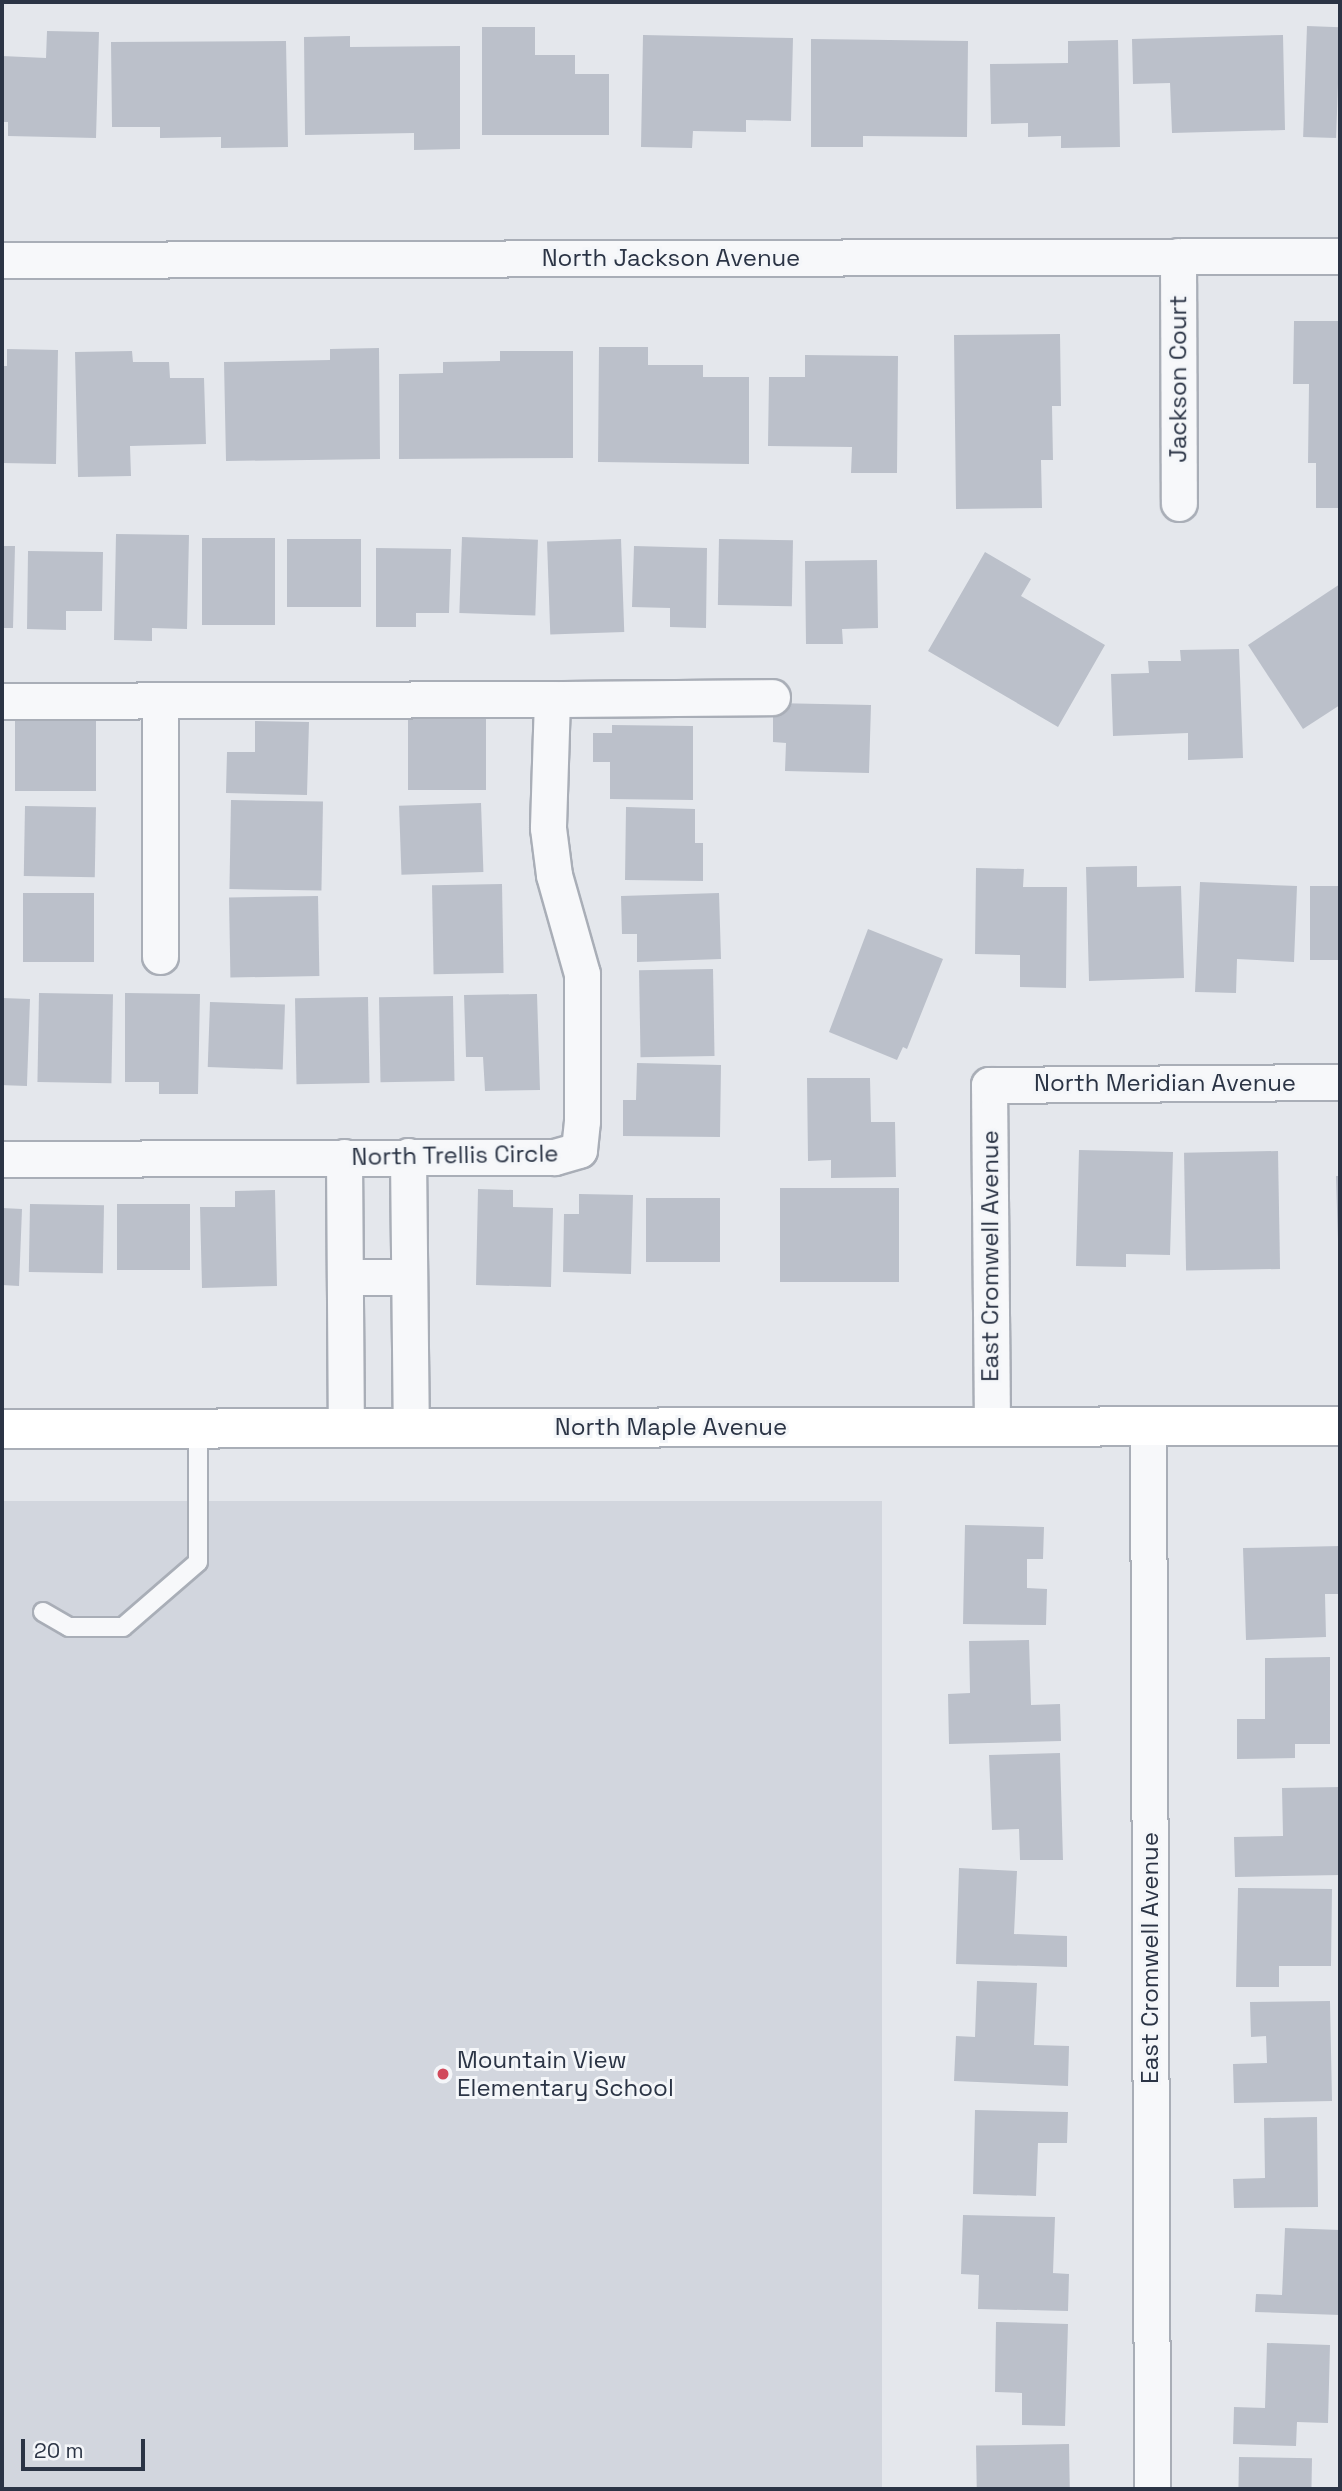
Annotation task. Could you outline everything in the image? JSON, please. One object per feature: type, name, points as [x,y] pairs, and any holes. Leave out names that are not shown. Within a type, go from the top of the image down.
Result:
[{"type":"street","name":"Jackson Court","points":[[1178,256],[1179,503]]},
{"type":"street","name":"North Jackson Avenue","points":[[2,260],[1340,256]]},
{"type":"street","points":[[2,701],[772,697]]},
{"type":"street","name":"North Trellis Circle","points":[[2,1159],[554,1157],[579,1150],[582,974],[554,875],[548,828],[552,699]]},
{"type":"street","points":[[160,700],[160,956]]},
{"type":"street","name":"North Meridian Avenue","points":[[989,1085],[1340,1082]]},
{"type":"street","name":"East Cromwell Avenue","points":[[989,1085],[992,1426]]},
{"type":"street","points":[[408,1156],[411,1427]]},
{"type":"street","points":[[344,1157],[346,1428]]},
{"type":"street","points":[[345,1277],[409,1277]]},
{"type":"street","name":"East Cromwell Avenue","points":[[1148,1426],[1152,2489]]},
{"type":"street","name":"North Maple Avenue","points":[[2,1429],[1340,1426]]},
{"type":"lane","points":[[43,1612],[69,1627],[123,1627],[198,1562],[198,1429]]},
{"type":"shaded area","name":"Mountain View Elementary School","points":[[2,1501],[882,1501],[882,2489],[2,2489]]},
{"type":"building","points":[[1307,26],[1340,27],[1336,138],[1303,137]]},
{"type":"building","points":[[482,27],[535,27],[535,55],[575,55],[575,74],[609,74],[609,135],[482,135]]},
{"type":"building","points":[[47,31],[99,32],[96,138],[8,136],[8,122],[2,122],[2,56],[46,58]]},
{"type":"building","points":[[643,35],[793,38],[791,121],[746,120],[746,132],[693,131],[692,148],[641,147]]},
{"type":"building","points":[[1283,35],[1285,130],[1172,133],[1170,83],[1133,84],[1132,39]]},
{"type":"building","points":[[350,36],[350,47],[460,46],[460,149],[414,150],[414,133],[305,135],[304,37]]},
{"type":"building","points":[[811,39],[968,41],[967,137],[863,136],[863,147],[811,147]]},
{"type":"building","points":[[1118,40],[1120,147],[1061,148],[1061,136],[1028,137],[1028,123],[991,124],[990,64],[1068,63],[1068,41]]},
{"type":"building","points":[[286,41],[288,147],[221,148],[221,137],[160,138],[160,127],[112,127],[111,42]]},
{"type":"building","points":[[1294,321],[1340,321],[1340,508],[1316,508],[1316,463],[1308,463],[1309,384],[1293,384]]},
{"type":"building","points":[[1060,334],[1061,406],[1052,406],[1053,460],[1041,460],[1042,508],[956,509],[954,335]]},
{"type":"building","points":[[599,347],[648,347],[648,365],[703,365],[703,377],[749,377],[749,464],[598,462]]},
{"type":"building","points":[[379,348],[380,459],[226,461],[224,362],[330,360],[330,349]]},
{"type":"building","points":[[7,349],[58,350],[56,464],[2,463],[2,366],[7,366]]},
{"type":"building","points":[[132,351],[133,362],[169,362],[170,378],[204,378],[206,444],[130,446],[131,476],[78,477],[75,352]]},
{"type":"building","points":[[500,351],[573,351],[573,458],[399,459],[399,374],[443,373],[443,362],[500,361]]},
{"type":"building","points":[[805,355],[898,356],[897,473],[851,473],[852,447],[768,446],[769,377],[805,377]]},
{"type":"building","points":[[116,534],[189,535],[187,629],[152,628],[152,641],[114,640]]},
{"type":"building","points":[[462,537],[538,540],[535,616],[459,613]]},
{"type":"building","points":[[202,538],[275,538],[275,625],[202,625]]},
{"type":"building","points":[[287,539],[361,539],[361,607],[287,607]]},
{"type":"building","points":[[621,539],[624,632],[550,635],[547,542]]},
{"type":"building","points":[[719,539],[793,540],[792,606],[718,605]]},
{"type":"building","points":[[2,546],[15,546],[13,628],[2,628]]},
{"type":"building","points":[[634,546],[707,548],[706,628],[670,627],[670,608],[632,607]]},
{"type":"building","points":[[376,548],[451,549],[449,613],[416,613],[416,627],[376,627]]},
{"type":"building","points":[[28,551],[103,552],[102,611],[66,611],[66,630],[27,629]]},
{"type":"building","points":[[985,552],[1031,579],[1021,596],[1105,645],[1058,727],[928,651]]},
{"type":"building","points":[[877,560],[878,628],[842,629],[843,644],[806,644],[805,561]]},
{"type":"building","points":[[1340,584],[1340,705],[1303,729],[1248,645]]},
{"type":"building","points":[[1239,649],[1243,758],[1188,760],[1188,733],[1113,736],[1111,674],[1149,673],[1148,661],[1181,661],[1180,650]]},
{"type":"building","points":[[773,703],[871,705],[869,773],[785,771],[786,743],[773,742]]},
{"type":"building","points":[[408,718],[486,718],[486,790],[408,790]]},
{"type":"building","points":[[15,721],[96,721],[96,791],[15,791]]},
{"type":"building","points":[[255,721],[309,722],[307,795],[226,793],[227,752],[255,752]]},
{"type":"building","points":[[612,725],[693,726],[693,800],[610,799],[610,762],[593,762],[593,733],[612,733]]},
{"type":"building","points":[[231,800],[323,802],[321,891],[229,889]]},
{"type":"building","points":[[481,803],[483,872],[401,875],[399,806]]},
{"type":"building","points":[[25,806],[96,807],[95,877],[24,876]]},
{"type":"building","points":[[626,807],[695,809],[695,843],[703,843],[703,881],[625,880]]},
{"type":"building","points":[[1137,866],[1137,887],[1181,886],[1184,978],[1089,981],[1086,867]]},
{"type":"building","points":[[976,868],[1024,869],[1023,887],[1067,887],[1066,988],[1020,987],[1020,955],[975,954]]},
{"type":"building","points":[[1200,882],[1297,886],[1294,962],[1237,959],[1236,993],[1195,992]]},
{"type":"building","points":[[502,884],[504,973],[434,974],[432,885]]},
{"type":"building","points":[[1310,886],[1340,886],[1340,960],[1310,960]]},
{"type":"building","points":[[23,893],[94,893],[94,962],[23,962]]},
{"type":"building","points":[[719,893],[721,959],[637,962],[637,934],[622,934],[621,896]]},
{"type":"building","points":[[318,896],[319,976],[230,978],[229,898]]},
{"type":"building","points":[[868,929],[943,959],[907,1049],[903,1047],[897,1060],[829,1032]]},
{"type":"building","points":[[713,969],[715,1056],[641,1057],[639,970]]},
{"type":"building","points":[[39,993],[113,994],[111,1083],[37,1082]]},
{"type":"building","points":[[125,993],[200,994],[198,1094],[159,1094],[159,1082],[125,1082]]},
{"type":"building","points":[[537,994],[540,1090],[485,1091],[483,1057],[466,1057],[464,995]]},
{"type":"building","points":[[453,996],[454,1081],[380,1082],[379,997]]},
{"type":"building","points":[[368,997],[370,1083],[297,1084],[295,998]]},
{"type":"building","points":[[2,998],[30,999],[27,1086],[2,1085]]},
{"type":"building","points":[[210,1002],[285,1005],[283,1070],[208,1067]]},
{"type":"building","points":[[637,1063],[721,1065],[720,1137],[623,1136],[623,1100],[636,1100]]},
{"type":"building","points":[[807,1078],[870,1078],[871,1122],[895,1122],[896,1177],[831,1178],[831,1160],[808,1161]]},
{"type":"building","points":[[1079,1150],[1173,1152],[1170,1255],[1126,1254],[1126,1267],[1076,1266]]},
{"type":"building","points":[[1278,1151],[1280,1269],[1186,1271],[1184,1153]]},
{"type":"building","points":[[1336,1176],[1340,1176],[1340,1241],[1338,1241]]},
{"type":"building","points":[[780,1188],[899,1188],[899,1282],[780,1282]]},
{"type":"building","points":[[478,1189],[513,1190],[513,1207],[553,1208],[551,1287],[476,1285]]},
{"type":"building","points":[[275,1190],[277,1286],[202,1288],[200,1207],[235,1207],[235,1191]]},
{"type":"building","points":[[579,1194],[633,1195],[631,1274],[563,1272],[564,1214],[579,1214]]},
{"type":"building","points":[[646,1198],[720,1198],[720,1262],[646,1262]]},
{"type":"building","points":[[30,1204],[104,1205],[103,1273],[29,1272]]},
{"type":"building","points":[[117,1204],[190,1204],[190,1270],[117,1270]]},
{"type":"building","points":[[2,1208],[22,1209],[19,1286],[2,1285]]},
{"type":"building","points":[[965,1525],[1044,1527],[1043,1559],[1027,1559],[1027,1588],[1047,1589],[1046,1625],[963,1624]]},
{"type":"building","points":[[1340,1546],[1340,1594],[1325,1594],[1326,1637],[1246,1640],[1243,1548]]},
{"type":"building","points":[[1029,1640],[1031,1705],[1060,1704],[1061,1741],[949,1744],[948,1694],[970,1693],[969,1641]]},
{"type":"building","points":[[1330,1657],[1330,1744],[1295,1744],[1295,1758],[1237,1759],[1237,1719],[1265,1719],[1265,1658]]},
{"type":"building","points":[[1060,1753],[1063,1860],[1020,1860],[1019,1829],[992,1830],[989,1755]]},
{"type":"building","points":[[1340,1787],[1340,1875],[1235,1877],[1234,1837],[1283,1836],[1282,1788]]},
{"type":"building","points":[[959,1868],[1017,1871],[1014,1934],[1067,1936],[1067,1967],[956,1964]]},
{"type":"building","points":[[1238,1888],[1332,1889],[1331,1966],[1279,1966],[1279,1987],[1236,1987]]},
{"type":"building","points":[[977,1981],[1037,1983],[1034,2045],[1069,2046],[1068,2086],[954,2081],[956,2036],[975,2037]]},
{"type":"building","points":[[1330,2001],[1332,2101],[1234,2103],[1233,2064],[1267,2063],[1266,2036],[1251,2037],[1250,2002]]},
{"type":"building","points":[[975,2110],[1068,2112],[1067,2143],[1038,2143],[1036,2196],[973,2194]]},
{"type":"building","points":[[1317,2117],[1318,2207],[1234,2208],[1233,2179],[1265,2178],[1264,2118]]},
{"type":"building","points":[[963,2215],[1055,2217],[1053,2273],[1069,2274],[1068,2311],[978,2309],[979,2275],[961,2274]]},
{"type":"building","points":[[1285,2228],[1340,2230],[1340,2315],[1255,2312],[1256,2294],[1282,2295]]},
{"type":"building","points":[[996,2322],[1068,2324],[1065,2426],[1022,2425],[1022,2393],[995,2392]]},
{"type":"building","points":[[1267,2343],[1330,2345],[1328,2423],[1297,2422],[1296,2446],[1233,2444],[1234,2407],[1265,2408]]},
{"type":"building","points":[[1069,2444],[1070,2489],[977,2489],[976,2446]]},
{"type":"building","points":[[1239,2457],[1312,2458],[1311,2489],[1238,2489]]},
{"type":"place","name":"Mountain View Elementary School","points":[[443,2074]]}]
